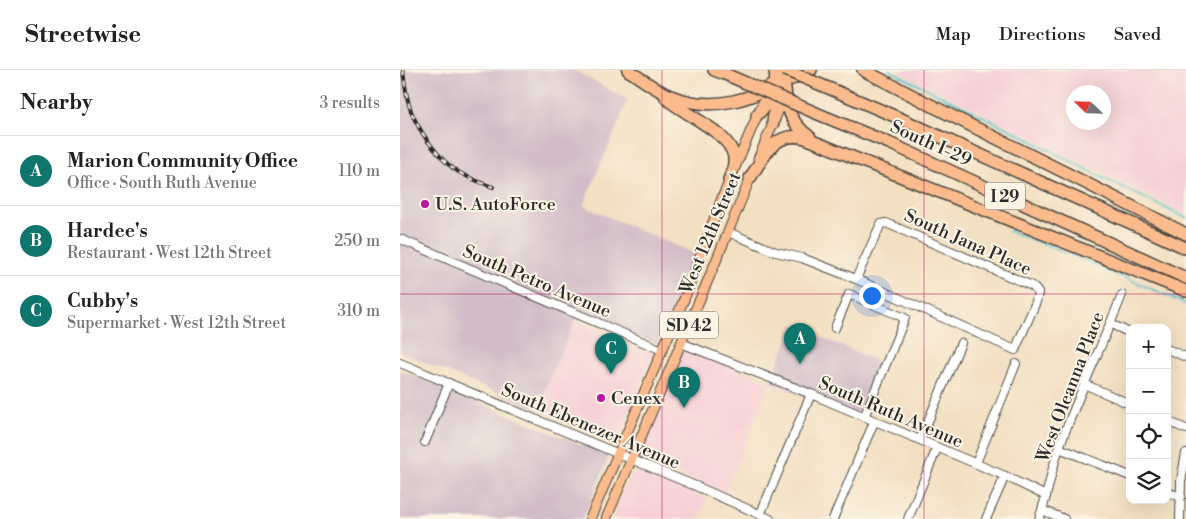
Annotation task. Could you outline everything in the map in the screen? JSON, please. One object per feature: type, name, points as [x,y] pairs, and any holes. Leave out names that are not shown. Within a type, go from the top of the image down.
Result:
[{"type":"highway","points":[[628,70],[670,96],[681,100],[711,104],[758,93],[782,78],[811,70]]},
{"type":"highway","name":"South I-29","points":[[714,70],[897,147],[1186,278]]},
{"type":"highway","points":[[857,70],[868,73],[1186,234]]},
{"type":"highway","points":[[757,115],[782,78]]},
{"type":"highway","points":[[773,123],[782,78]]},
{"type":"highway","points":[[782,78],[787,106],[795,124],[820,144]]},
{"type":"highway","name":"South I-29","points":[[782,78],[838,92],[1186,248]]},
{"type":"highway","points":[[660,91],[670,101],[727,141],[732,150],[734,161],[730,180]]},
{"type":"highway","points":[[750,178],[774,144],[786,137],[798,136],[1186,291]]},
{"type":"main road","name":"West 12th Street","points":[[590,519],[688,290],[757,115]]},
{"type":"main road","name":"West 12th Street","points":[[606,519],[682,343],[773,123]]},
{"type":"street","name":"South Jana Place","points":[[886,223],[1032,286],[1038,293],[1036,302],[1015,350],[856,279],[878,228],[886,223]]},
{"type":"street","points":[[728,232],[776,252],[802,258],[856,279]]},
{"type":"street","name":"South Petro Avenue","points":[[400,239],[662,350]]},
{"type":"street","points":[[835,328],[849,294],[904,318],[864,417]]},
{"type":"street","name":"West Oleanna Place","points":[[1039,519],[1059,448],[1122,295]]},
{"type":"street","points":[[1111,324],[1126,330]]},
{"type":"street","name":"South Ruth Avenue","points":[[682,343],[811,394],[1005,476],[1046,496]]},
{"type":"street","points":[[920,440],[961,343]]},
{"type":"street","points":[[1171,351],[1186,357]]},
{"type":"street","name":"South Ebenezer Avenue","points":[[400,363],[698,487],[770,519]]},
{"type":"street","points":[[976,464],[1016,364]]},
{"type":"street","points":[[424,442],[449,383]]},
{"type":"street","points":[[1084,384],[1126,402]]},
{"type":"street","points":[[760,515],[811,394]]},
{"type":"street","points":[[833,519],[874,422]]},
{"type":"street","points":[[1171,423],[1186,429]]},
{"type":"street","points":[[908,519],[938,448]]},
{"type":"street","points":[[1059,448],[1126,474]]},
{"type":"street","points":[[1180,519],[1181,481],[1186,453]]},
{"type":"street","points":[[986,519],[1005,476]]},
{"type":"street","points":[[1171,493],[1181,497]]},
{"type":"street","points":[[1042,510],[1064,519]]},
{"type":"shaded area","points":[[400,70],[574,70],[628,100],[583,206],[696,254],[657,345],[579,312],[536,409],[400,352]]},
{"type":"shaded area","points":[[895,70],[1186,70],[1186,215],[1127,185]]},
{"type":"shaded area","points":[[575,320],[654,353],[616,445],[536,409]]},
{"type":"shaded area","points":[[793,325],[879,362],[855,418],[771,382]]},
{"type":"shaded area","points":[[684,346],[771,382],[725,493],[638,457]]},
{"type":"shaded area","points":[[400,370],[609,456],[583,519],[400,519]]},
{"type":"shaded area","points":[[639,471],[707,498],[699,519],[612,519],[627,481]]},
{"type":"waterway","points":[[889,70],[1186,218]]},
{"type":"waterway","points":[[1009,231],[1071,254],[1186,304]]},
{"type":"railway","points":[[403,70],[410,108],[422,133],[443,159],[458,172],[493,187]]},
{"type":"place","name":"U.S. AutoForce","points":[[425,204]]},
{"type":"place","name":"Marion Community Office","points":[[800,364]]},
{"type":"place","name":"Cubby's","points":[[611,374]]},
{"type":"place","name":"Cenex","points":[[601,398]]},
{"type":"place","name":"Hardee's","points":[[684,408]]}]
